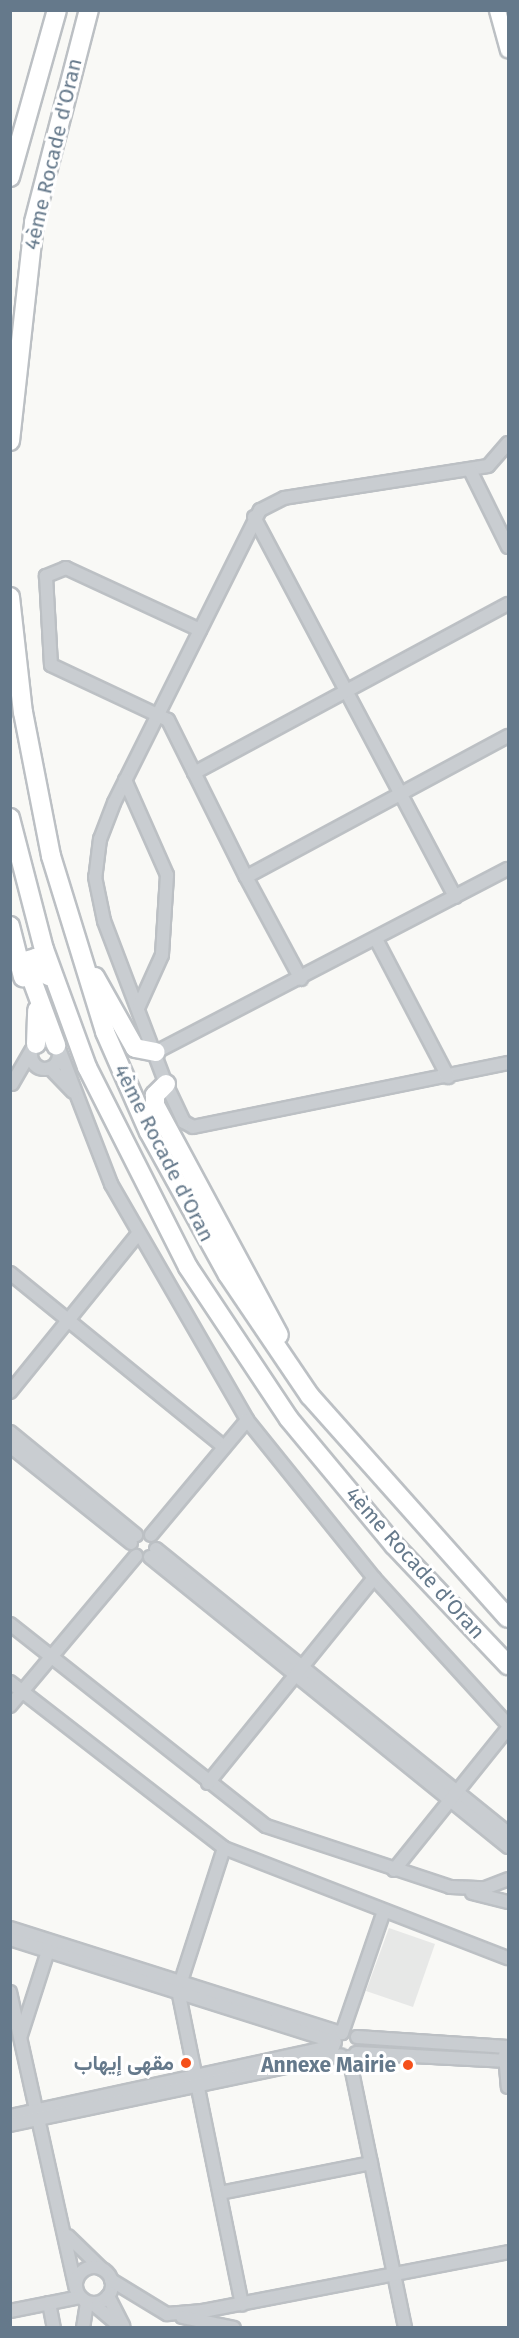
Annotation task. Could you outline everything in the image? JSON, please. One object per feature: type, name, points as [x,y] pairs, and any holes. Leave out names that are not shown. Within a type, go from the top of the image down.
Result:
[{"type":"highway","name":"4ème Rocade d'Oran","points":[[10,177],[57,10]]},
{"type":"highway","name":"4ème Rocade d'Oran","points":[[10,441],[34,222],[89,10]]},
{"type":"highway","name":"4ème Rocade d'Oran","points":[[10,597],[32,763],[73,936],[105,1032],[177,1188],[228,1275],[310,1396],[410,1515],[508,1618]]},
{"type":"highway","name":"4ème Rocade d'Oran","points":[[10,818],[62,1002],[106,1112],[227,1329],[322,1460],[508,1665]]},
{"type":"highway","points":[[10,926],[15,955],[38,1014],[34,1047]]},
{"type":"highway","points":[[73,936],[129,1039],[139,1050],[156,1052]]},
{"type":"highway","points":[[58,1047],[26,972],[28,958],[40,962],[62,1002]]},
{"type":"highway","points":[[166,1084],[155,1095],[155,1105],[173,1145],[310,1396]]},
{"type":"main road","points":[[497,10],[507,41]]},
{"type":"street","points":[[508,443],[494,462],[470,470],[284,498],[254,517],[125,780],[100,839],[95,877],[104,921],[139,1006],[166,1084],[184,1122],[202,1127],[508,1063]]},
{"type":"street","points":[[470,470],[508,547]]},
{"type":"street","points":[[254,517],[455,897]]},
{"type":"street","points":[[200,630],[66,568],[46,576],[51,665],[159,714],[177,734],[246,877],[301,979]]},
{"type":"street","points":[[194,773],[508,604]]},
{"type":"street","points":[[246,877],[508,736]]},
{"type":"street","points":[[125,780],[167,875],[162,955],[139,1006]]},
{"type":"street","points":[[156,1052],[301,979],[508,869]]},
{"type":"street","points":[[375,939],[448,1077]]},
{"type":"street","points":[[11,1085],[34,1047],[44,1040],[58,1047],[73,1092],[137,1235],[247,1420],[374,1578],[508,1726],[394,1870]]},
{"type":"street","points":[[34,1047],[34,1064],[47,1069],[73,1092]]},
{"type":"street","points":[[11,1085],[24,1073],[47,1069],[57,1063],[58,1047]]},
{"type":"street","points":[[10,1392],[137,1235]]},
{"type":"street","points":[[10,1273],[224,1447]]},
{"type":"street","points":[[134,1539],[151,1535],[247,1420]]},
{"type":"street","points":[[10,1432],[134,1539],[136,1556]]},
{"type":"street","points":[[10,1446],[134,1539]]},
{"type":"street","points":[[151,1535],[153,1553],[453,1795],[508,1833]]},
{"type":"street","points":[[10,1706],[136,1556],[153,1553]]},
{"type":"street","points":[[208,1782],[374,1578]]},
{"type":"street","points":[[10,1624],[266,1826],[394,1870],[508,1902]]},
{"type":"street","points":[[10,1682],[224,1848],[508,1958]]},
{"type":"street","points":[[453,1795],[508,1847]]},
{"type":"street","points":[[224,1848],[179,1986],[242,2305]]},
{"type":"street","points":[[450,1887],[485,1888],[508,1879]]},
{"type":"street","points":[[384,1911],[343,2048],[371,2163],[405,2328]]},
{"type":"street","points":[[10,1928],[179,1986],[343,2048],[507,2061]]},
{"type":"street","points":[[10,1939],[179,1986]]},
{"type":"street","points":[[20,2036],[48,1951]]},
{"type":"street","points":[[10,1992],[63,2227],[84,2298],[123,2328]]},
{"type":"street","points":[[10,2125],[38,2115],[343,2048],[357,2037],[507,2047],[508,2087]]},
{"type":"street","points":[[10,2116],[38,2115]]},
{"type":"street","points":[[220,2193],[371,2163]]},
{"type":"street","points":[[63,2227],[77,2250],[108,2284],[123,2328]]},
{"type":"street","points":[[167,2314],[242,2305],[508,2252]]},
{"type":"street","points":[[82,2328],[86,2269],[108,2284],[167,2314],[234,2328]]},
{"type":"street","points":[[10,2311],[84,2298],[108,2284]]},
{"type":"street","points":[[49,2303],[54,2328]]},
{"type":"shaded area","points":[[389,1928],[435,1944],[413,2007],[366,1991]]},
{"type":"place","name":"مقهى إيهاب","points":[[186,2063]]},
{"type":"place","name":"Annexe Mairie","points":[[408,2065]]}]
